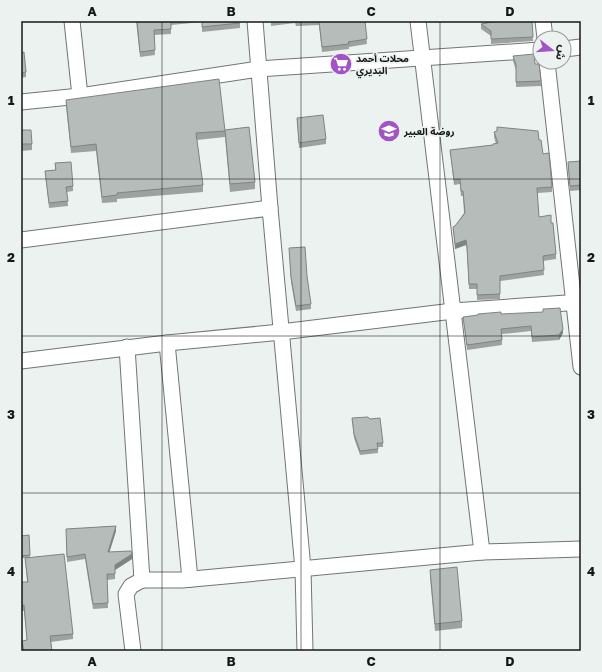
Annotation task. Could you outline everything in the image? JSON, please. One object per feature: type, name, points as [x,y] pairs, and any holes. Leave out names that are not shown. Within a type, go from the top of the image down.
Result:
[{"type":"street","points":[[72,21],[80,96]]},
{"type":"street","points":[[255,21],[270,208],[303,569],[305,651]]},
{"type":"street","points":[[418,21],[482,552]]},
{"type":"street","points":[[21,102],[80,96],[258,69],[532,51]]},
{"type":"street","points":[[548,70],[578,303],[581,367]]},
{"type":"street","points":[[21,240],[270,208]]},
{"type":"street","points":[[21,361],[127,347],[281,332],[454,312],[578,303]]},
{"type":"street","points":[[167,343],[190,579]]},
{"type":"street","points":[[127,347],[142,580]]},
{"type":"street","points":[[133,651],[126,594],[131,586],[142,580],[190,579],[482,552],[581,549]]},
{"type":"building","points":[[137,21],[171,21],[171,29],[154,30],[155,50],[140,52]]},
{"type":"building","points":[[202,21],[240,21],[240,23],[202,27]]},
{"type":"building","points":[[319,21],[365,21],[367,39],[348,42],[349,44],[322,47]]},
{"type":"building","points":[[491,21],[532,21],[532,37],[491,39],[491,31],[481,24],[492,22]]},
{"type":"building","points":[[24,52],[26,72],[21,73],[21,53]]},
{"type":"building","points":[[532,54],[532,70],[540,70],[541,81],[516,82],[516,65],[513,56]]},
{"type":"building","points":[[219,79],[225,131],[196,133],[203,185],[117,193],[117,195],[102,197],[96,144],[71,147],[66,100]]},
{"type":"building","points":[[323,115],[326,139],[299,143],[297,118]]},
{"type":"building","points":[[249,127],[255,182],[230,184],[225,130]]},
{"type":"building","points":[[497,127],[538,131],[543,154],[549,153],[552,187],[537,188],[539,217],[551,215],[556,254],[543,256],[544,270],[500,276],[500,294],[477,295],[477,284],[469,284],[466,240],[455,244],[453,227],[465,213],[463,191],[461,191],[460,179],[454,180],[450,150],[493,145],[498,143],[494,132],[497,131]]},
{"type":"building","points":[[21,130],[31,130],[32,144],[21,144]]},
{"type":"building","points":[[581,161],[581,185],[570,186],[568,162]]},
{"type":"building","points":[[71,162],[73,186],[66,187],[68,201],[49,203],[45,171],[56,170],[55,163]]},
{"type":"building","points":[[305,247],[311,304],[296,306],[291,277],[289,248]]},
{"type":"building","points":[[560,308],[563,329],[559,335],[532,337],[531,326],[501,329],[502,340],[467,345],[463,317],[501,312],[501,314],[543,312],[543,309]]},
{"type":"building","points":[[368,417],[370,419],[380,418],[383,443],[377,443],[378,449],[360,451],[354,434],[352,418]]},
{"type":"building","points":[[116,526],[108,552],[131,551],[132,554],[115,565],[115,574],[107,574],[108,603],[93,604],[85,554],[67,557],[66,529]]},
{"type":"building","points":[[29,535],[30,555],[21,556],[21,536]]},
{"type":"building","points":[[64,554],[73,634],[50,636],[52,651],[24,651],[22,641],[27,640],[24,605],[21,606],[21,582],[28,582],[25,558]]},
{"type":"building","points":[[457,567],[462,621],[435,624],[430,570]]},
{"type":"place","name":"محلات أحمد البديري","points":[[341,64]]},
{"type":"place","name":"روضة العبير","points":[[389,131]]}]
